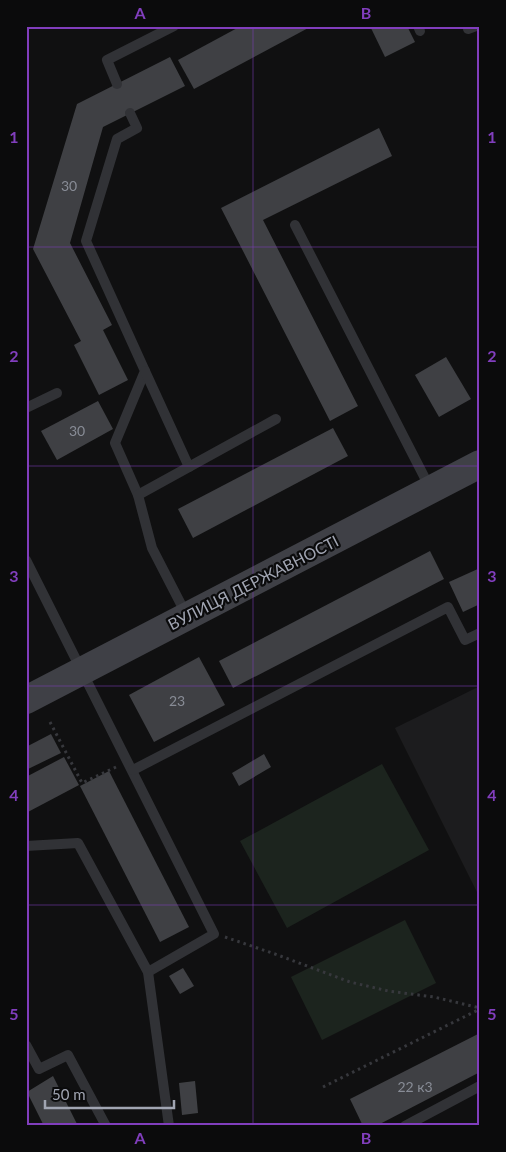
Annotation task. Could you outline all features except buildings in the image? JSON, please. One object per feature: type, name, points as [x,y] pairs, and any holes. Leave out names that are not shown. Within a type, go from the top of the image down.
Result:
[{"type":"street","name":"ВУЛИЦЯ ДЕРЖАВНОСТІ","points":[[26,700],[480,464]]},
{"type":"lane","points":[[117,84],[107,60],[174,26]]},
{"type":"lane","points":[[130,113],[137,128],[116,139],[86,241],[189,466]]},
{"type":"lane","points":[[294,225],[431,490]]},
{"type":"lane","points":[[145,371],[115,443],[138,495],[152,548],[187,616]]},
{"type":"lane","points":[[26,408],[57,393]]},
{"type":"lane","points":[[138,495],[276,419]]},
{"type":"lane","points":[[26,560],[214,934],[148,972]]},
{"type":"lane","points":[[131,766],[448,607],[465,640],[480,633]]},
{"type":"lane","points":[[26,846],[78,843],[148,972],[169,1126]]},
{"type":"lane","points":[[26,1045],[39,1069],[68,1055],[106,1126]]},
{"type":"lane","points":[[405,1126],[480,1086]]},
{"type":"path","points":[[50,722],[82,783],[131,766]]},
{"type":"path","points":[[214,934],[350,982],[388,991],[434,997],[480,1008]]},
{"type":"path","points":[[322,1087],[480,1008]]},
{"type":"shaded area","points":[[480,686],[480,898],[395,728]]},
{"type":"shaded area","points":[[382,764],[429,850],[287,928],[240,841]]},
{"type":"shaded area","points":[[405,920],[436,983],[322,1040],[291,977]]}]
